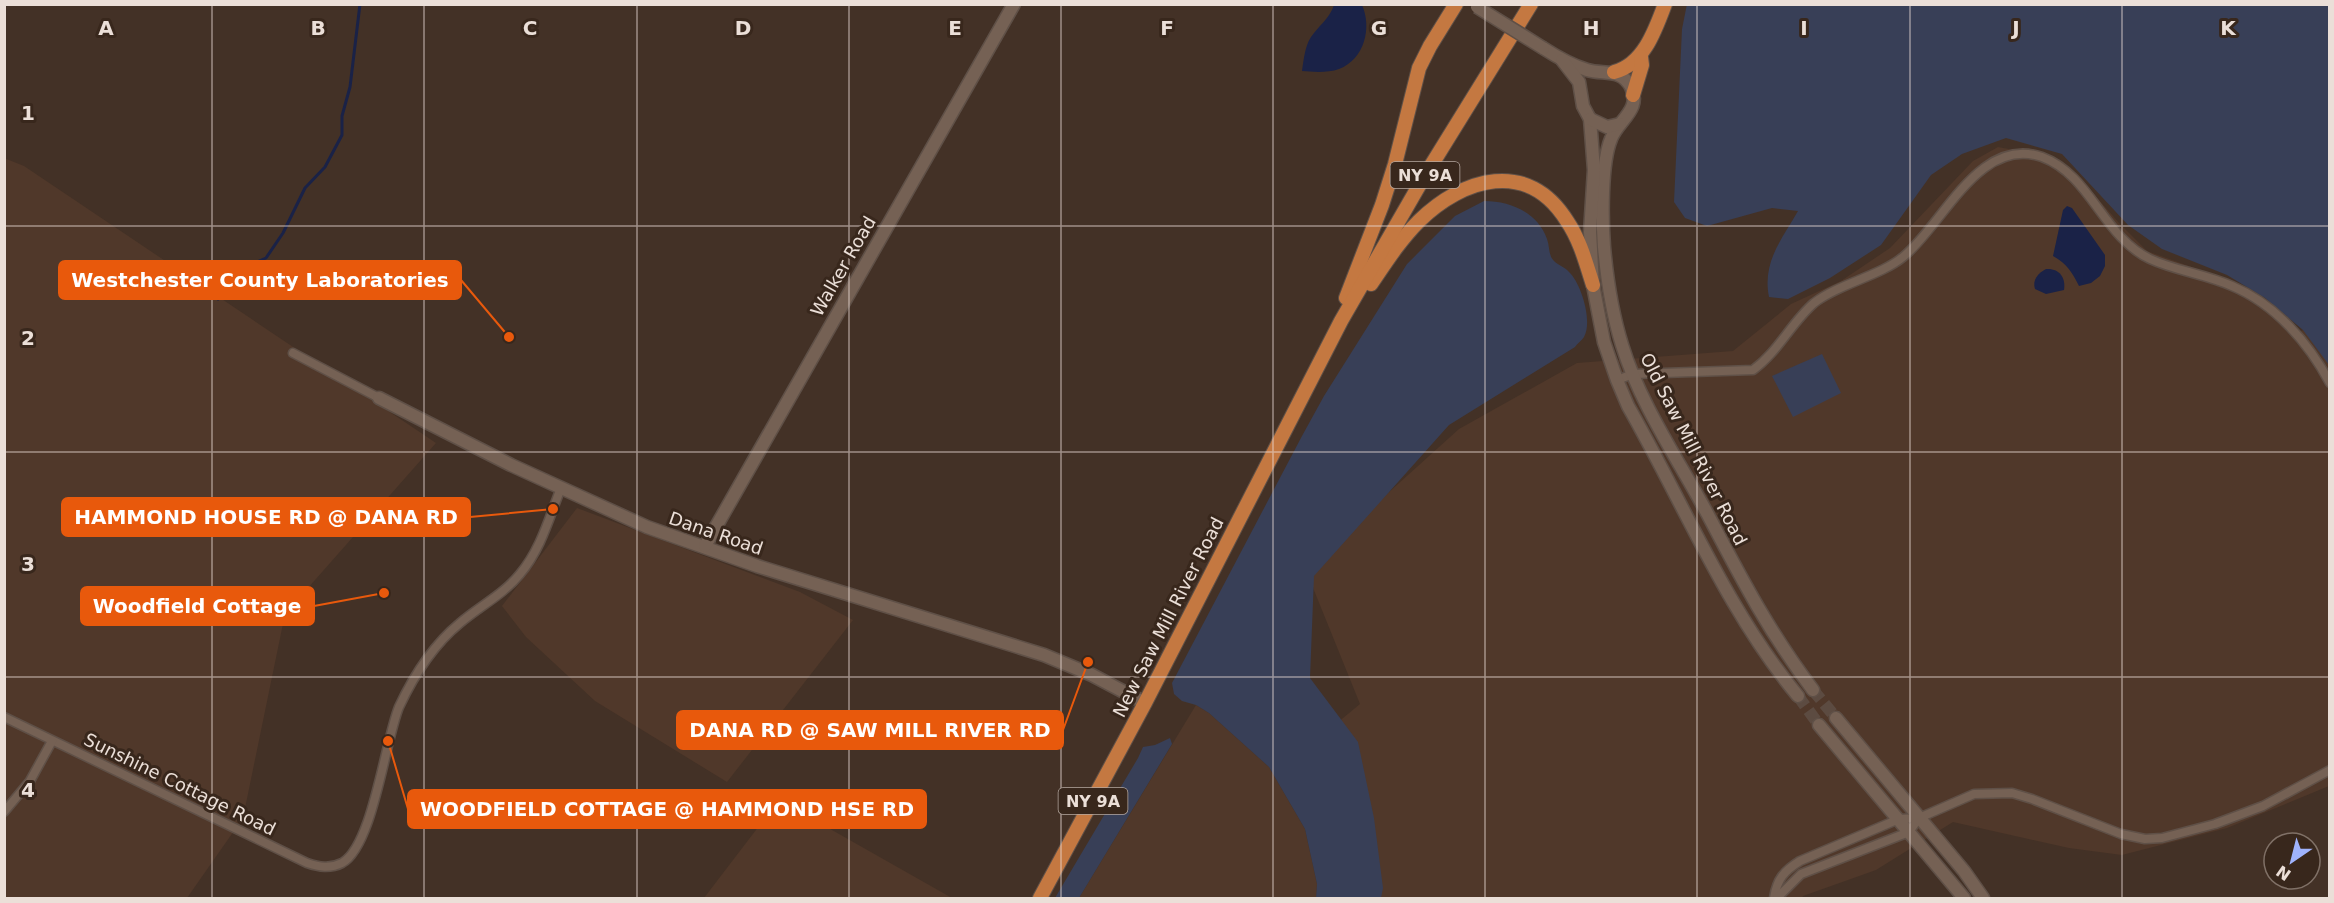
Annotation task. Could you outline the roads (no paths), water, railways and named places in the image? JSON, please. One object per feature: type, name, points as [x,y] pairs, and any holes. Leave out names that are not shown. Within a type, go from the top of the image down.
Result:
[{"type":"main road","points":[[1326,350],[1382,205],[1395,164],[1419,68],[1430,45],[1456,4]]},
{"type":"main road","name":"NY 9A","points":[[1326,350],[1418,187],[1531,4]]},
{"type":"main road","points":[[1614,72],[1624,70],[1641,57],[1665,4]]},
{"type":"main road","points":[[1633,95],[1642,65],[1641,57]]},
{"type":"main road","points":[[1326,350],[1400,242],[1435,206],[1455,193],[1476,184],[1497,180],[1517,181],[1536,189],[1552,202],[1566,219],[1578,241],[1593,285]]},
{"type":"main road","name":"New Saw Mill River Road","points":[[1040,898],[1145,703],[1326,350]]},
{"type":"street","name":"Walker Road","points":[[705,546],[1014,4]]},
{"type":"street","points":[[1476,6],[1562,60],[1588,70],[1614,72],[1627,81],[1633,95]]},
{"type":"street","name":"Old Saw Mill River Road","points":[[1562,60],[1579,82],[1583,106],[1590,118],[1594,170],[1590,232],[1593,285],[1604,342],[1617,380],[1628,406],[1742,614],[1775,668],[1798,696]]},
{"type":"street","points":[[1582,94],[1586,84],[1599,72]]},
{"type":"street","name":"Old Saw Mill River Road","points":[[1633,95],[1632,108],[1614,131],[1606,155],[1604,244],[1613,309],[1622,346],[1634,375],[1753,602],[1784,651],[1813,690]]},
{"type":"street","points":[[1590,118],[1601,125],[1620,124]]},
{"type":"street","points":[[1617,380],[1634,375],[1753,370],[1764,362],[1814,304],[1902,258],[1978,173],[2004,157],[2021,154],[2041,157],[2060,166],[2075,180],[2109,225],[2128,245],[2145,257],[2164,266],[2231,285],[2254,297],[2279,316],[2301,339],[2330,383]]},
{"type":"street","name":"Dana Road","points":[[292,353],[379,399],[561,488],[647,527],[757,566],[1044,655],[1092,675],[1145,703]]},
{"type":"street","name":"Sunshine Cottage Road","points":[[4,717],[307,862],[320,867],[332,867],[344,862],[369,818],[396,715],[416,674],[441,640],[503,590],[530,561],[545,532],[561,488]]},
{"type":"street","points":[[1836,718],[1964,871],[1983,898]]},
{"type":"street","points":[[1820,725],[1964,898]]},
{"type":"street","points":[[4,812],[30,781],[52,741]]},
{"type":"street","points":[[1776,898],[1776,884],[1785,870],[1800,861],[1899,819],[1919,818],[1974,794],[2012,793],[2121,834],[2145,839],[2162,838],[2215,824],[2263,806],[2330,770]]},
{"type":"street","points":[[1776,898],[1801,874],[1909,832],[1919,818]]},
{"type":"waterway","points":[[218,299],[244,268],[266,258],[283,233],[305,188],[325,167],[342,135],[342,116],[350,87],[360,4]]},
{"type":"tunnel","points":[[1813,690],[1836,718]]},
{"type":"tunnel","points":[[1798,696],[1819,725]]},
{"type":"place","name":"Westchester County Laboratories","points":[[509,337]]},
{"type":"place","name":"HAMMOND HOUSE RD @ DANA RD","points":[[553,509]]},
{"type":"place","name":"Woodfield Cottage","points":[[384,593]]},
{"type":"place","name":"DANA RD @ SAW MILL RIVER RD","points":[[1088,662]]},
{"type":"place","name":"WOODFIELD COTTAGE @ HAMMOND HSE RD","points":[[388,741]]}]
